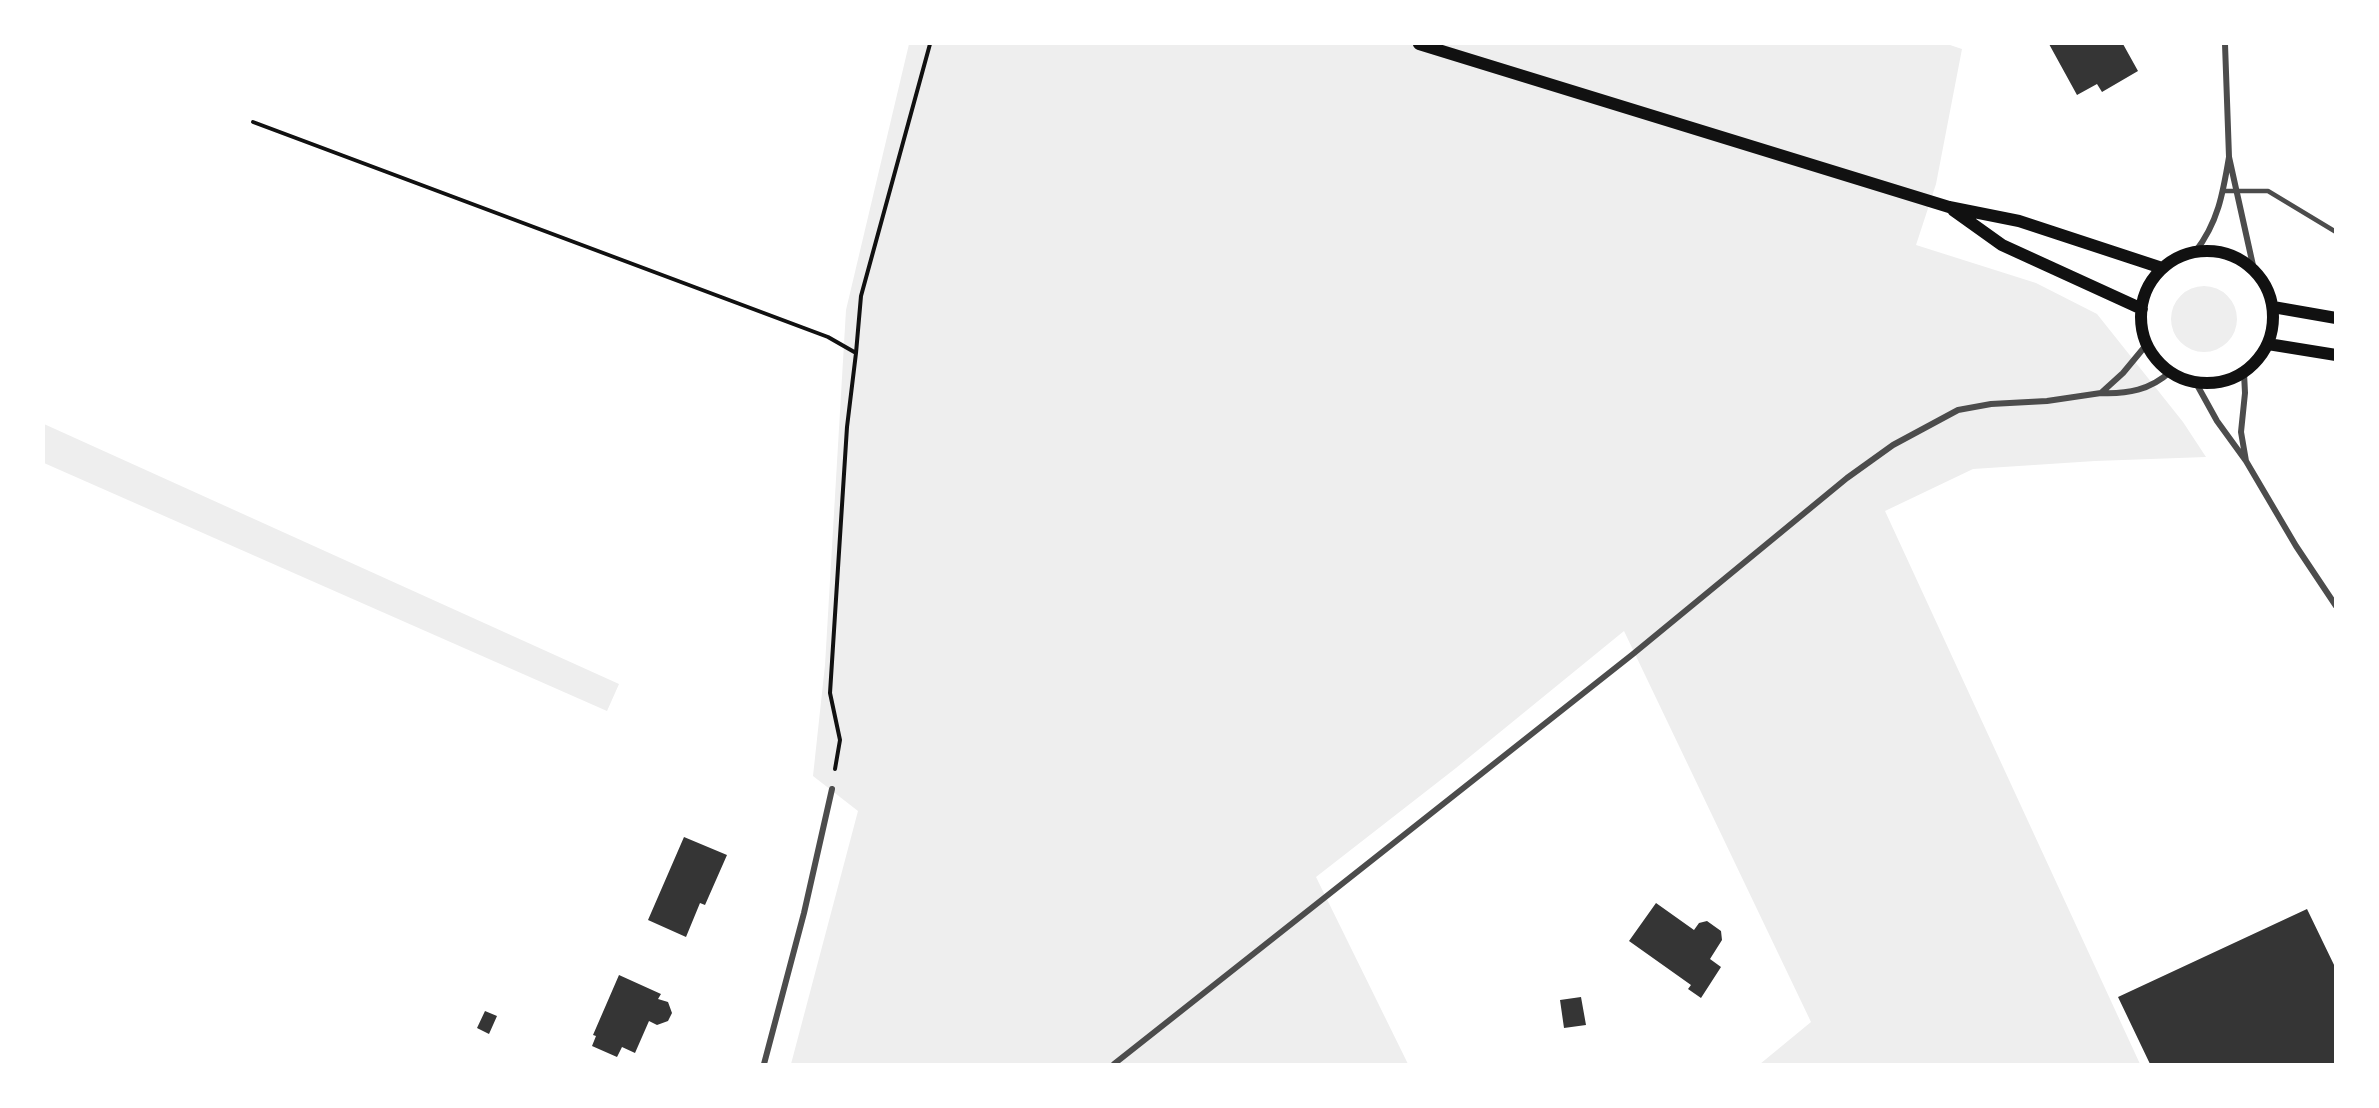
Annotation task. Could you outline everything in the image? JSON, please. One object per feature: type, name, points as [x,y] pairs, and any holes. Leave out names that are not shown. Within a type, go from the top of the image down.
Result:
[{"type":"main road","points":[[1419,44],[1949,207],[2019,221],[2162,268]]},
{"type":"main road","points":[[1949,207],[2002,245],[2142,309]]},
{"type":"main road","points":[[2217,251],[2236,257],[2254,270],[2269,293],[2273,307],[2273,326],[2268,344],[2258,360],[2244,373],[2212,384],[2196,383],[2170,372],[2157,360],[2146,344],[2142,327],[2142,309],[2148,287],[2162,268],[2177,258],[2195,252],[2217,251]]},
{"type":"main road","points":[[2273,307],[2336,318]]},
{"type":"main road","points":[[2268,344],[2336,355]]},
{"type":"street","points":[[2225,44],[2229,157],[2254,270]]},
{"type":"street","points":[[2195,252],[2214,222],[2229,157]]},
{"type":"street","points":[[2101,393],[2123,373],[2146,344]]},
{"type":"street","points":[[1114,1065],[1624,661],[1847,478],[1893,445],[1958,410],[1991,404],[2047,401],[2101,393],[2124,394],[2157,384],[2170,372]]},
{"type":"street","points":[[2244,373],[2245,393],[2241,432],[2246,461]]},
{"type":"street","points":[[2196,383],[2217,421],[2246,461],[2296,546],[2336,606]]},
{"type":"street","points":[[764,1065],[801,925],[832,789]]},
{"type":"lane","points":[[2223,191],[2268,191],[2336,232]]},
{"type":"path","points":[[832,789],[840,740],[830,693],[847,427],[861,296],[930,44]]},
{"type":"path","points":[[253,122],[828,337],[856,353]]},
{"type":"shaded area","points":[[909,44],[1947,44],[1962,49],[1936,184],[1916,245],[2036,283],[2097,314],[2183,422],[2206,457],[1973,469],[1885,511],[2140,1064],[1760,1064],[1811,1022],[1624,631],[1456,768],[1316,877],[1408,1064],[791,1064],[858,811],[813,776],[825,665],[846,310]]},
{"type":"shaded area","points":[[2204,286],[2217,289],[2227,296],[2234,306],[2237,319],[2234,332],[2227,342],[2217,349],[2204,352],[2191,349],[2181,342],[2174,332],[2171,319],[2174,306],[2181,296],[2191,289]]},
{"type":"shaded area","points":[[44,424],[619,684],[607,711],[44,463]]},
{"type":"building","points":[[2049,44],[2123,44],[2138,71],[2102,92],[2097,84],[2077,95]]},
{"type":"building","points":[[684,837],[727,855],[705,905],[700,903],[686,937],[648,920]]},
{"type":"building","points":[[1656,903],[1694,930],[1699,923],[1707,921],[1721,931],[1722,940],[1710,959],[1721,967],[1701,998],[1688,989],[1691,985],[1629,941]]},
{"type":"building","points":[[2307,909],[2336,969],[2336,1064],[2150,1064],[2118,997]]},
{"type":"building","points":[[619,975],[661,994],[658,999],[668,1002],[672,1013],[668,1021],[657,1025],[649,1021],[635,1053],[622,1047],[617,1057],[592,1046],[596,1036],[593,1035]]},
{"type":"building","points":[[1581,997],[1586,1025],[1564,1028],[1560,1000]]},
{"type":"building","points":[[485,1011],[497,1016],[489,1034],[477,1028]]}]
